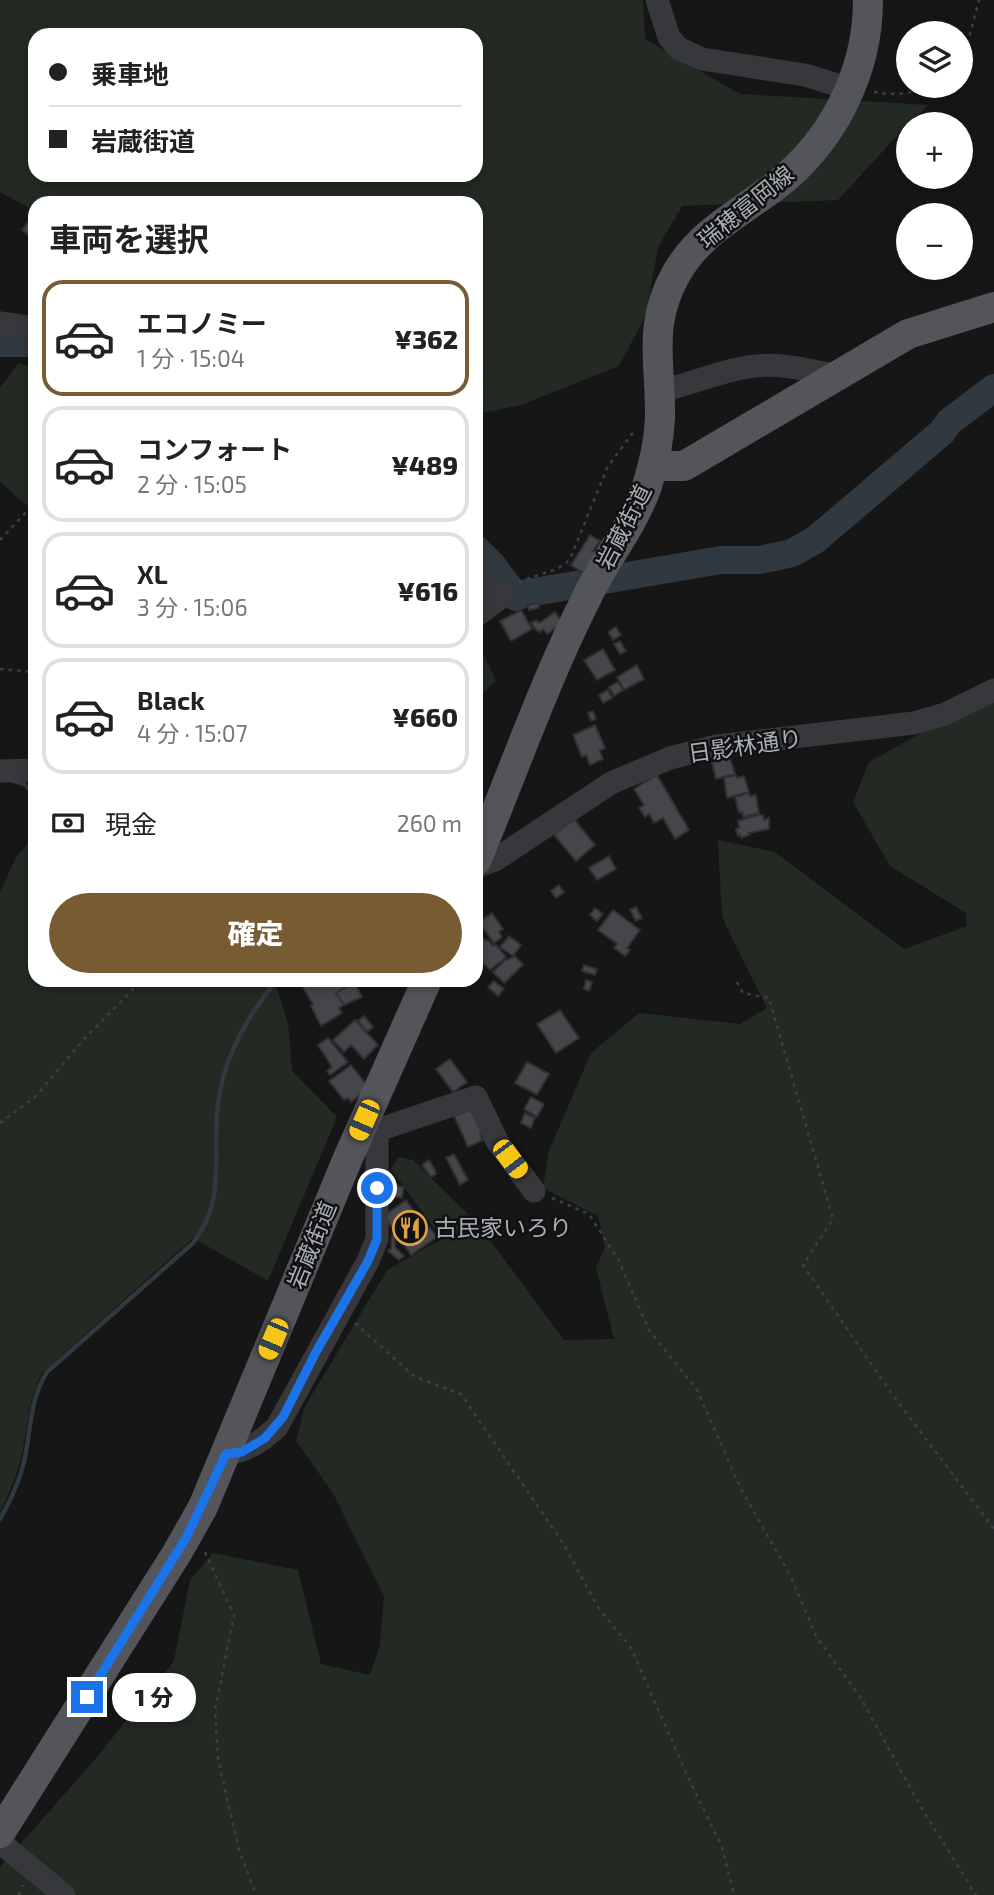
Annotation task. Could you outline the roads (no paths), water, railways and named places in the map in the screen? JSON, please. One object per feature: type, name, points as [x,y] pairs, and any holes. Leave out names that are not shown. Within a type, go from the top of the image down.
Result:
[{"type":"main road","name":"瑞穂富岡線","points":[[653,466],[658,437],[656,353],[659,320],[669,287],[685,259],[702,239],[785,178],[830,127],[850,89],[864,42],[868,0]]},
{"type":"main road","name":"岩蔵街道","points":[[483,844],[593,586],[635,513],[653,466],[677,467],[692,462],[908,334],[994,307]]},
{"type":"main road","name":"岩蔵街道","points":[[0,1833],[186,1538],[226,1454],[370,1125],[424,987]]},
{"type":"street","points":[[657,0],[665,29],[678,48],[702,59],[804,75],[850,89]]},
{"type":"street","points":[[0,323],[28,327]]},
{"type":"street","points":[[659,391],[686,386],[753,366],[779,365],[838,376]]},
{"type":"street","points":[[483,580],[508,592],[483,612]]},
{"type":"street","name":"日影林通り","points":[[483,864],[495,860],[611,783],[670,758],[717,746],[914,723],[945,714],[994,690]]},
{"type":"street","points":[[0,771],[28,770]]},
{"type":"street","points":[[226,1454],[242,1452],[265,1438],[276,1427],[360,1278],[377,1239],[377,1137],[370,1125],[475,1097],[498,1143],[534,1191]]},
{"type":"street","points":[[0,1842],[64,1895]]},
{"type":"waterway","points":[[0,343],[28,343]]},
{"type":"waterway","points":[[483,556],[516,597],[721,560],[759,560],[792,553],[815,540],[942,432],[949,422],[994,388]]},
{"type":"waterway","points":[[11,780],[28,788]]},
{"type":"waterway","points":[[0,1519],[22,1470],[35,1401],[47,1372],[193,1243],[204,1226],[214,1193],[216,1123],[221,1087],[238,1038],[272,987]]},
{"type":"place","name":"古民家いろり","points":[[410,1228]]}]
